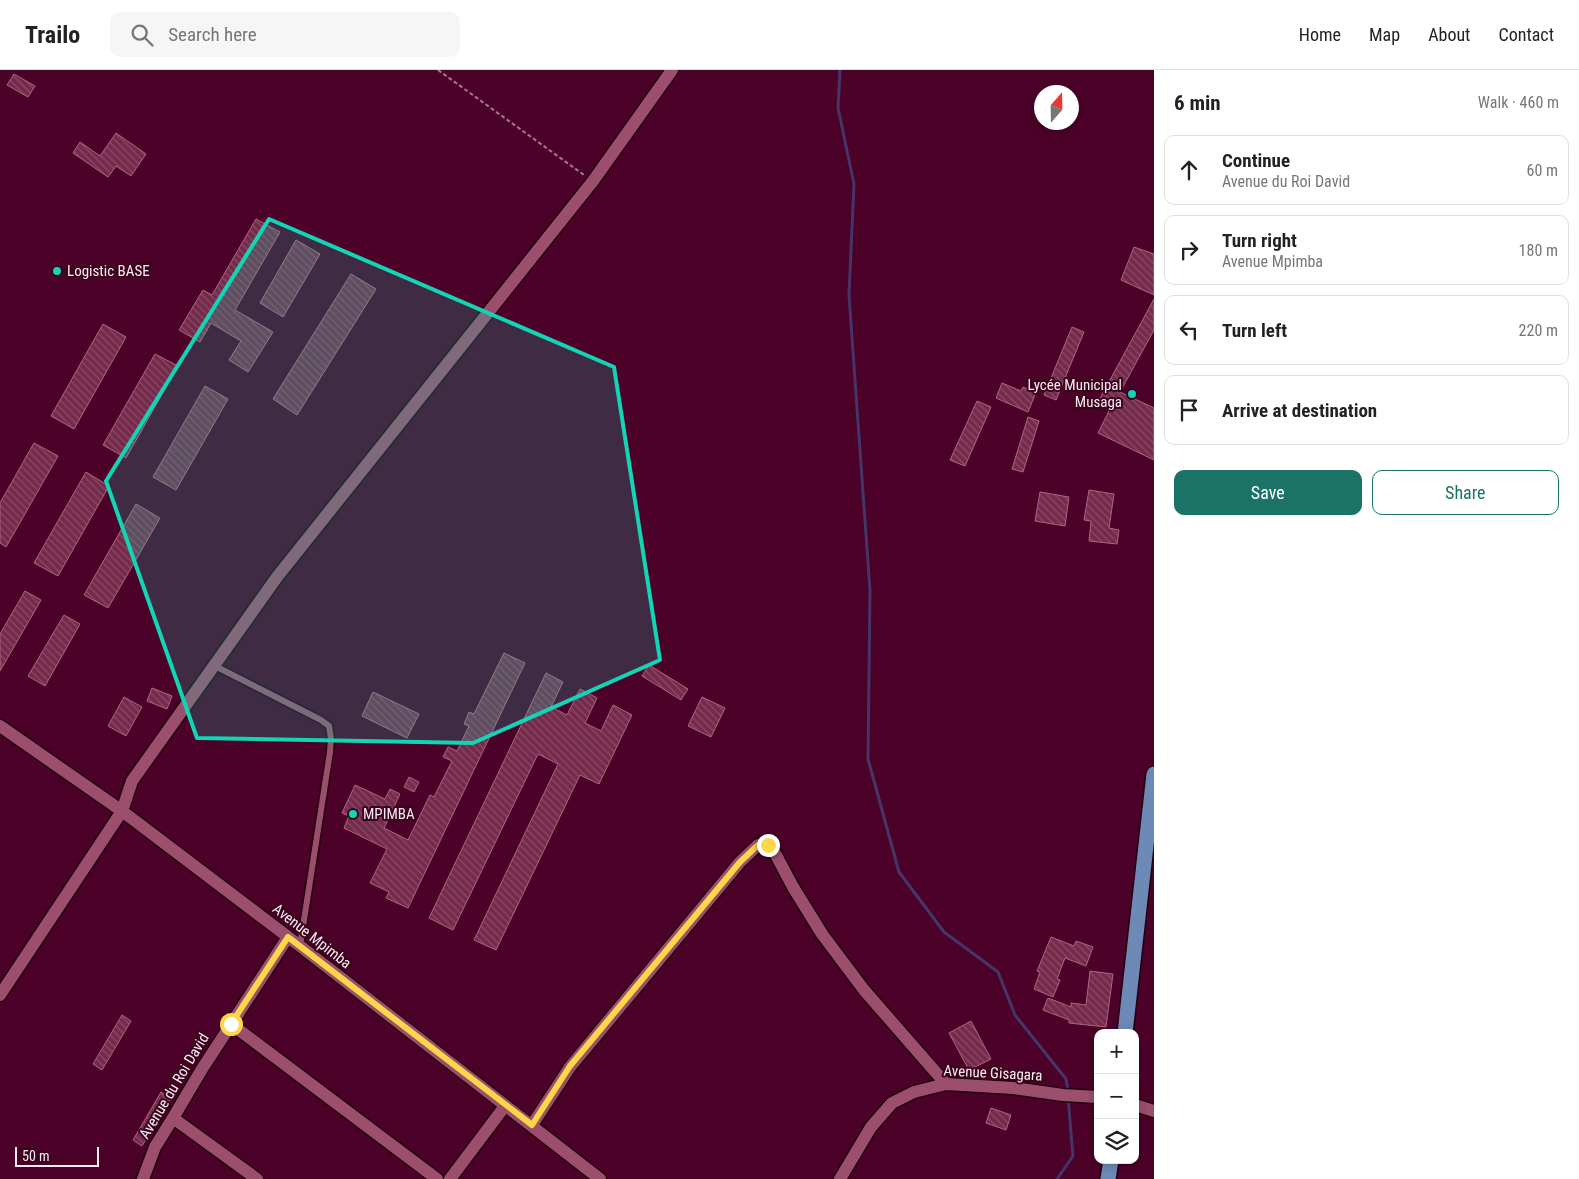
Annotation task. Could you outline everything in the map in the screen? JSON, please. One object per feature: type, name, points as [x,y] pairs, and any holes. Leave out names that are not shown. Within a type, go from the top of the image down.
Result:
[{"type":"main road","points":[[1125,1029],[1154,774]]},
{"type":"main road","points":[[1108,1179],[1110,1164]]},
{"type":"street","points":[[0,995],[122,811],[132,781],[278,577],[593,181],[672,70]]},
{"type":"street","name":"Avenue Mpimba","points":[[0,726],[122,811],[300,946],[600,1179]]},
{"type":"street","points":[[532,1125],[570,1066],[740,862],[758,845],[768,845],[776,855],[822,934],[864,990],[946,1084]]},
{"type":"street","name":"Avenue du Roi David","points":[[143,1179],[156,1147],[173,1118],[288,937]]},
{"type":"street","points":[[231,1024],[437,1179]]},
{"type":"street","name":"Avenue Gisagara","points":[[840,1179],[871,1127],[892,1103],[914,1092],[946,1084],[1013,1088],[1063,1095],[1094,1097]]},
{"type":"street","points":[[1139,1105],[1154,1111]]},
{"type":"street","points":[[450,1179],[505,1106]]},
{"type":"street","points":[[173,1118],[256,1179]]},
{"type":"lane","points":[[215,666],[321,720],[329,726],[330,752],[300,946]]},
{"type":"path","points":[[438,70],[593,181]]},
{"type":"highlighted area","points":[[269,219],[614,367],[660,660],[473,743],[197,738],[106,481]]},
{"type":"building","points":[[14,74],[35,86],[28,97],[7,85]]},
{"type":"building","points":[[116,133],[146,154],[131,176],[116,166],[108,177],[73,153],[80,142],[100,156]]},
{"type":"building","points":[[256,219],[280,232],[235,310],[273,332],[248,372],[229,360],[241,341],[211,323],[200,342],[179,330],[203,290],[212,295]]},
{"type":"building","points":[[296,240],[320,254],[283,317],[260,303]]},
{"type":"building","points":[[1134,247],[1154,254],[1154,295],[1121,280]]},
{"type":"building","points":[[351,274],[376,289],[297,415],[273,399]]},
{"type":"building","points":[[1154,299],[1154,330],[1120,392],[1154,408],[1154,460],[1098,433],[1111,407],[1099,400]]},
{"type":"building","points":[[103,324],[126,337],[74,429],[51,416]]},
{"type":"building","points":[[1072,327],[1084,332],[1056,400],[1044,395]]},
{"type":"building","points":[[155,354],[178,366],[126,458],[103,445]]},
{"type":"building","points":[[1002,383],[1021,391],[1023,387],[1036,392],[1028,412],[996,398]]},
{"type":"building","points":[[205,386],[228,399],[176,490],[153,477]]},
{"type":"building","points":[[977,401],[991,407],[965,466],[950,460]]},
{"type":"building","points":[[1028,417],[1039,421],[1023,472],[1012,469]]},
{"type":"building","points":[[34,443],[58,456],[6,547],[0,543],[0,503]]},
{"type":"building","points":[[86,472],[109,486],[58,576],[34,563]]},
{"type":"building","points":[[1089,490],[1114,494],[1109,528],[1119,530],[1117,544],[1089,541],[1091,521],[1084,520]]},
{"type":"building","points":[[1040,492],[1069,497],[1065,526],[1035,521]]},
{"type":"building","points":[[136,504],[160,518],[108,608],[84,595]]},
{"type":"building","points":[[25,591],[41,600],[0,671],[0,634]]},
{"type":"building","points":[[64,615],[80,624],[45,686],[28,676]]},
{"type":"building","points":[[504,653],[525,663],[408,908],[386,898],[389,892],[370,883],[387,849],[344,828],[349,816],[342,813],[355,785],[385,799],[390,789],[400,794],[384,828],[408,840],[430,795],[434,797],[452,761],[443,757],[448,747],[457,751],[469,726],[464,724],[469,712],[474,714]]},
{"type":"building","points":[[649,665],[688,689],[681,700],[642,676]]},
{"type":"building","points":[[546,673],[563,682],[551,707],[567,715],[580,689],[597,698],[585,723],[601,731],[613,705],[632,715],[599,784],[580,775],[496,950],[474,940],[558,764],[538,754],[453,930],[429,918]]},
{"type":"building","points":[[152,688],[172,696],[167,709],[147,701]]},
{"type":"building","points":[[373,692],[419,714],[407,738],[362,716]]},
{"type":"building","points":[[124,697],[142,707],[126,736],[108,726]]},
{"type":"building","points":[[702,697],[725,708],[711,737],[688,726]]},
{"type":"building","points":[[409,777],[419,782],[414,792],[404,787]]},
{"type":"building","points":[[1051,937],[1074,946],[1076,941],[1093,947],[1086,966],[1065,958],[1057,979],[1060,980],[1053,997],[1034,989],[1040,972],[1037,971]]},
{"type":"building","points":[[1090,971],[1113,974],[1106,1027],[1069,1023],[1069,1020],[1043,1010],[1048,998],[1071,1007],[1071,1003],[1086,1005]]},
{"type":"building","points":[[122,1015],[131,1021],[102,1070],[93,1064]]},
{"type":"building","points":[[971,1021],[991,1059],[969,1070],[949,1033]]},
{"type":"building","points":[[161,1092],[171,1098],[142,1146],[133,1140]]},
{"type":"building","points":[[991,1108],[1011,1115],[1006,1130],[986,1123]]},
{"type":"waterway","points":[[840,70],[838,108],[854,184],[849,295],[870,591],[868,759],[899,872],[944,932],[998,972],[1015,1015],[1066,1079],[1068,1091]]},
{"type":"waterway","points":[[1057,1179],[1073,1156],[1068,1097]]},
{"type":"place","name":"Logistic BASE","points":[[57,271]]},
{"type":"place","name":"Lycée Municipal Musaga","points":[[1132,394]]},
{"type":"place","name":"MPIMBA","points":[[353,814]]},
{"type":"route","points":[[231,1024],[288,937],[532,1125],[570,1066],[740,862],[758,845],[768,845]]}]
